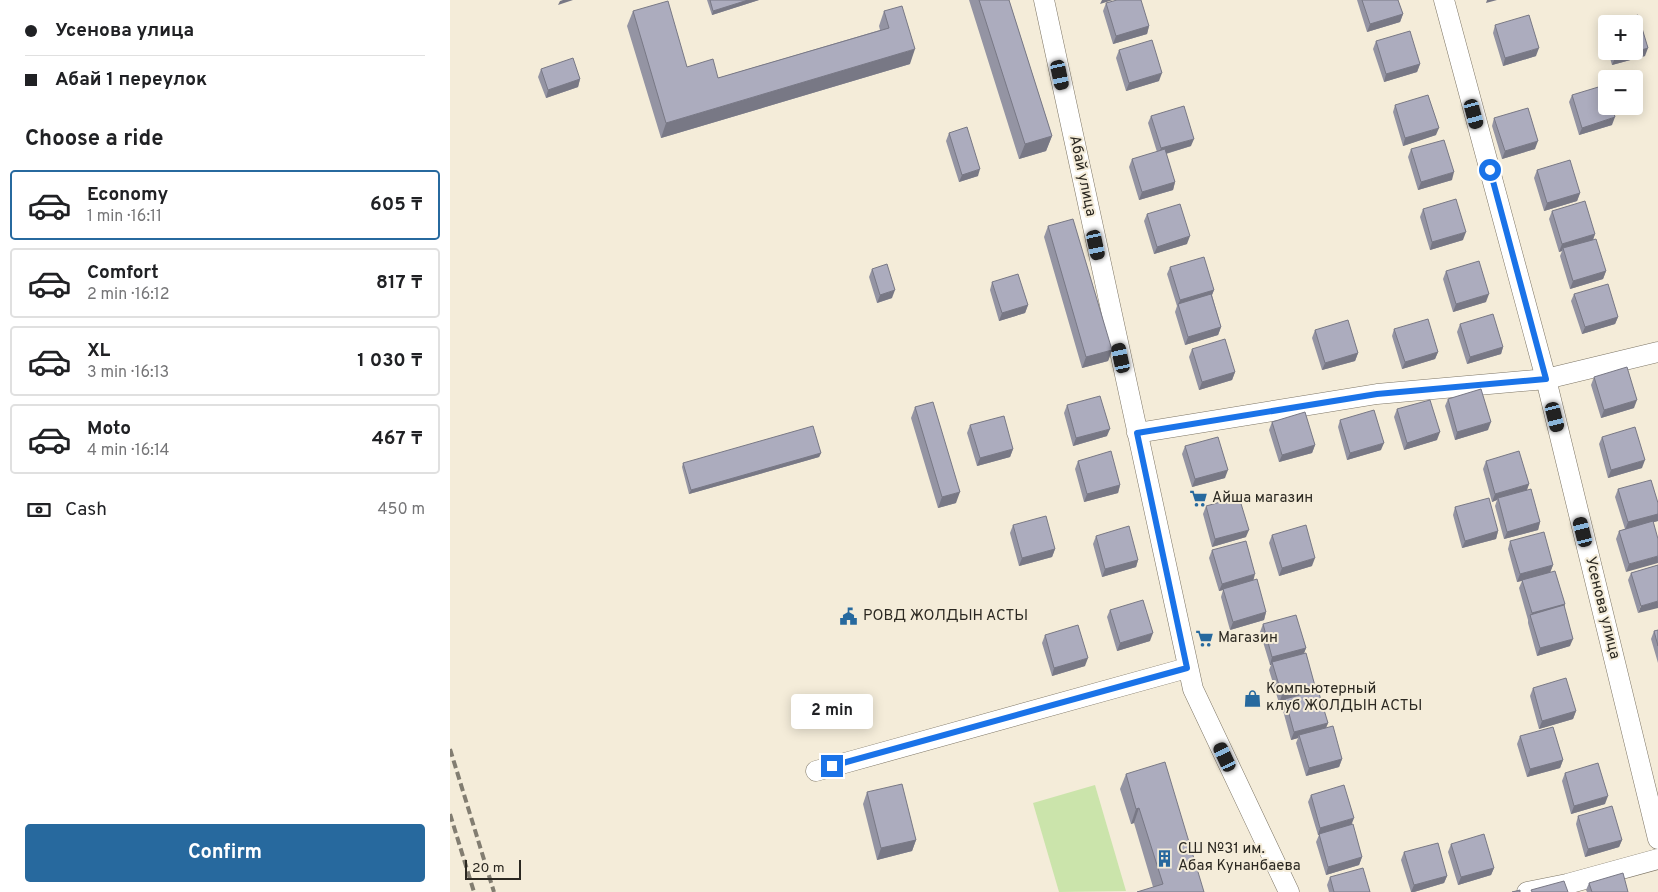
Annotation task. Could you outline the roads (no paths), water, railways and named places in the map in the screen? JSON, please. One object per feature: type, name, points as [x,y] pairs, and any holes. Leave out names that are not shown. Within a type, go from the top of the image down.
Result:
[{"type":"street","name":"Абай улица","points":[[1044,0],[1187,668],[1193,689],[1289,892]]},
{"type":"street","name":"Усенова улица","points":[[1444,0],[1546,379],[1658,839]]},
{"type":"street","points":[[1137,433],[1377,394],[1546,379],[1658,352]]},
{"type":"street","points":[[816,771],[1187,668]]},
{"type":"street","points":[[1527,892],[1566,884],[1658,859]]},
{"type":"railway","points":[[450,749],[494,892]]},
{"type":"railway","points":[[450,814],[474,892]]},
{"type":"place","name":"Айша магазин","points":[[1198,498]]},
{"type":"place","name":"РОВД ЖОЛДЫН АСТЫ","points":[[849,616]]},
{"type":"place","name":"Магазин","points":[[1204,638]]},
{"type":"place","name":"Компьютерный клуб ЖОЛДЫН АСТЫ","points":[[1252,698]]},
{"type":"place","name":"СШ №31 им. Абая Кунанбаева","points":[[1164,858]]}]
